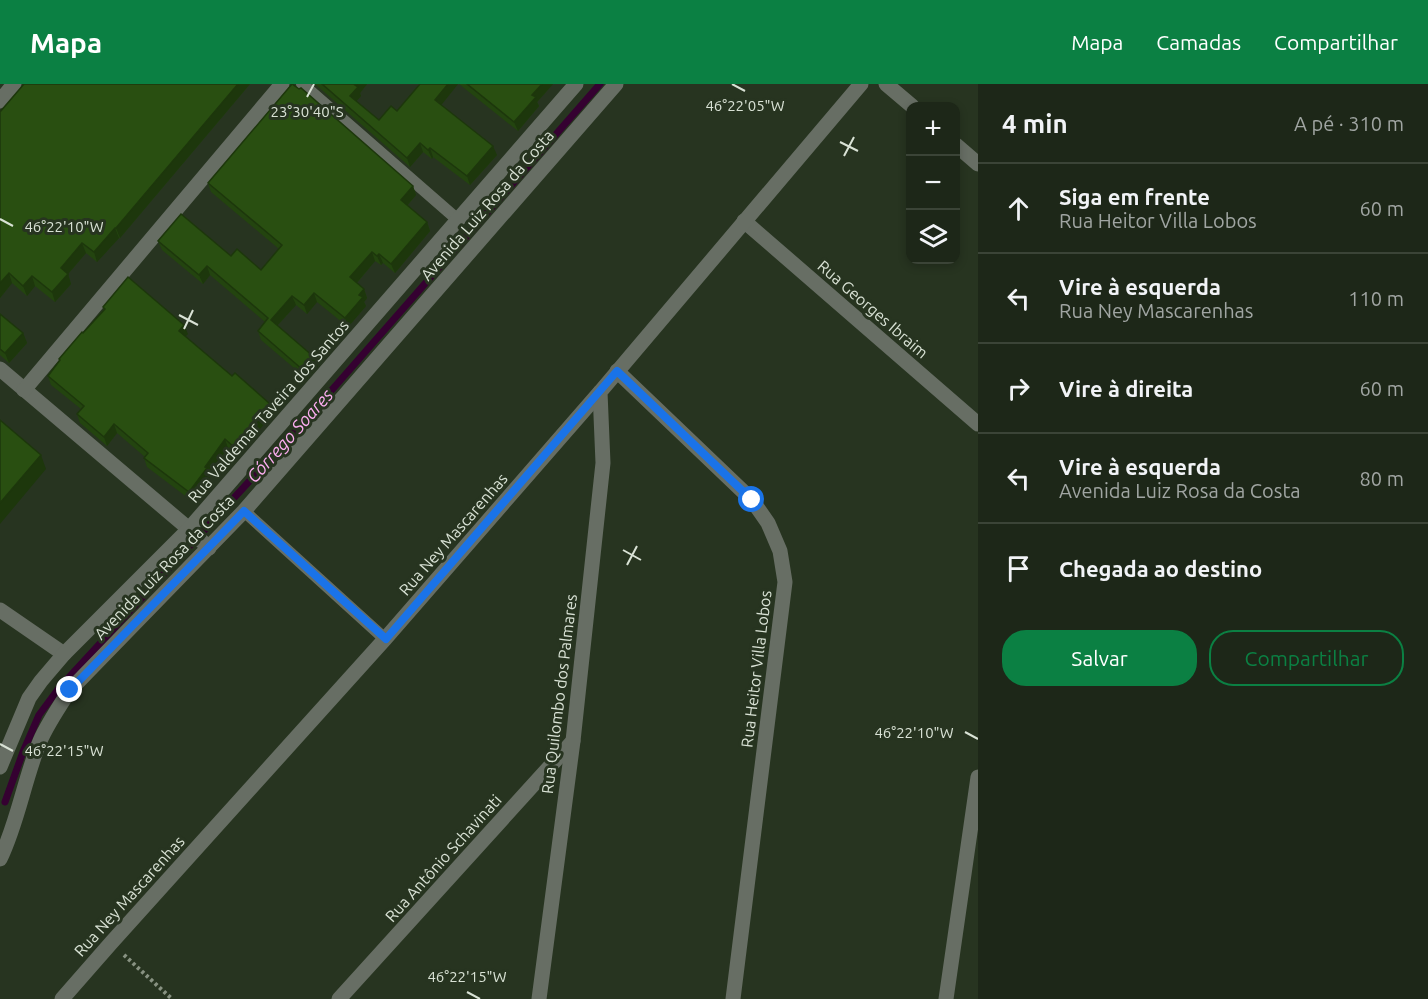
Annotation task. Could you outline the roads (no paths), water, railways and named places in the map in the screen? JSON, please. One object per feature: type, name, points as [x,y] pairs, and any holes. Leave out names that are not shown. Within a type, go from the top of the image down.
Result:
[{"type":"street","points":[[0,101],[14,84]]},
{"type":"street","points":[[24,390],[282,84]]},
{"type":"street","name":"Rua Valdemar Taveira dos Santos","points":[[0,767],[29,698],[41,681],[64,654],[190,530],[576,84]]},
{"type":"street","name":"Avenida Luiz Rosa da Costa","points":[[0,859],[39,743],[51,718],[70,690],[207,546],[244,511],[616,84]]},
{"type":"street","name":"Rua Ney Mascarenhas","points":[[62,999],[386,639],[600,392],[861,84]]},
{"type":"street","points":[[886,84],[907,102]]},
{"type":"street","points":[[960,148],[978,164]]},
{"type":"street","name":"Rua Georges Ibraim","points":[[744,221],[978,424]]},
{"type":"street","points":[[0,369],[207,546]]},
{"type":"street","name":"Rua Heitor Villa Lobos","points":[[617,371],[752,500],[768,523],[780,551],[785,582],[734,999]]},
{"type":"street","name":"Rua Quilombo dos Palmares","points":[[539,999],[573,741],[603,463],[600,392]]},
{"type":"street","points":[[0,610],[64,654]]},
{"type":"street","name":"Rua Antônio Schavinati","points":[[339,999],[573,741]]},
{"type":"street","points":[[946,999],[978,777]]},
{"type":"lane","points":[[302,84],[458,220]]},
{"type":"lane","points":[[244,511],[386,639]]},
{"type":"waterway","name":"Córrego Soares","points":[[5,802],[39,715],[59,688],[302,424],[600,84]]}]
